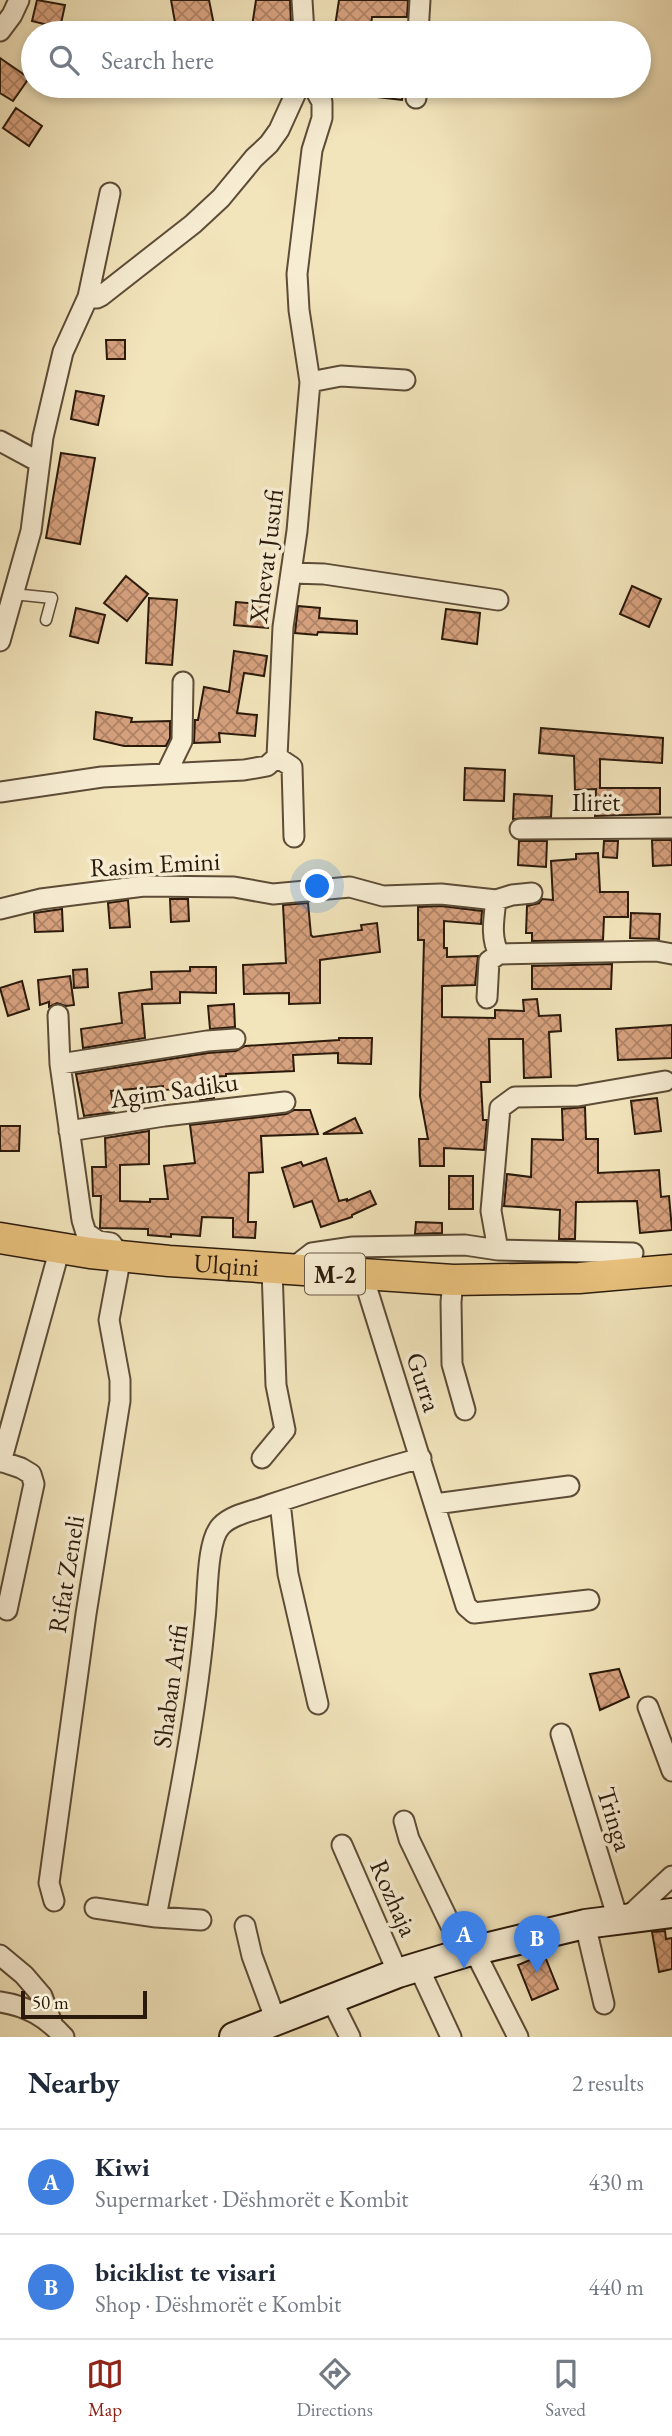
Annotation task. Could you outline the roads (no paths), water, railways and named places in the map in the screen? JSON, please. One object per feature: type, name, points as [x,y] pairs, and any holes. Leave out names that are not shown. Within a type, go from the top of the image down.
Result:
[{"type":"main road","name":"Ulqini","points":[[0,1238],[121,1256],[365,1276],[453,1280],[579,1278],[672,1270]]},
{"type":"main road","points":[[234,2037],[408,1969],[469,1951],[585,1924],[672,1913]]},
{"type":"street","points":[[0,32],[19,0]]},
{"type":"street","points":[[303,0],[304,21]]},
{"type":"street","points":[[419,21],[420,0]]},
{"type":"street","points":[[88,297],[101,296],[193,224],[221,198],[269,144],[279,130],[294,98]]},
{"type":"street","name":"Xhevat Jusufi","points":[[277,757],[283,626],[292,573],[310,382],[299,310],[297,274],[312,150],[322,118],[320,98]]},
{"type":"street","points":[[0,640],[11,580],[31,531],[39,462],[63,352],[88,297],[110,193]]},
{"type":"street","points":[[310,382],[341,376],[405,380]]},
{"type":"street","points":[[0,441],[39,462]]},
{"type":"street","points":[[292,573],[324,574],[498,600]]},
{"type":"street","points":[[166,774],[182,741],[183,682]]},
{"type":"street","points":[[0,792],[89,778],[244,770],[267,766],[277,757],[292,767],[294,836]]},
{"type":"street","name":"Ilirët","points":[[520,829],[672,828]]},
{"type":"street","name":"Rasim Emini","points":[[0,909],[41,899],[144,886],[234,887],[274,894],[350,887],[383,896],[441,894],[496,900],[532,893]]},
{"type":"street","points":[[496,900],[493,926],[499,954]]},
{"type":"street","points":[[486,998],[489,961],[499,954],[656,951],[672,954]]},
{"type":"street","points":[[58,1016],[60,1064],[86,1233],[98,1241],[111,1243],[121,1256]]},
{"type":"street","name":"Agim Sadiku","points":[[60,1064],[235,1039]]},
{"type":"street","points":[[498,1250],[491,1211],[500,1108],[515,1097],[578,1096],[665,1081]]},
{"type":"street","name":"Agim Sadiku","points":[[69,1130],[285,1102]]},
{"type":"street","points":[[262,1458],[285,1430],[276,1385],[284,1270],[298,1264],[312,1253],[353,1247],[465,1245],[498,1250],[633,1253]]},
{"type":"street","points":[[7,1610],[34,1484],[31,1474],[1,1462],[60,1248]]},
{"type":"street","name":"Rifat Zeneli","points":[[54,1902],[49,1883],[82,1640],[120,1401],[120,1380],[109,1320],[121,1256]]},
{"type":"street","name":"Gurra","points":[[365,1276],[383,1342],[466,1606],[474,1613],[589,1600]]},
{"type":"street","points":[[453,1280],[452,1364],[465,1410]]},
{"type":"street","name":"Shaban Arifi","points":[[156,1917],[192,1726],[201,1666],[213,1541],[219,1528],[229,1519],[327,1485],[421,1458]]},
{"type":"street","points":[[435,1504],[569,1486]]},
{"type":"street","points":[[280,1502],[288,1574],[318,1704]]},
{"type":"street","points":[[648,1707],[672,1771]]},
{"type":"street","name":"Tringa","points":[[561,1734],[623,1918]]},
{"type":"street","points":[[404,1821],[410,1839],[469,1951],[518,2037]]},
{"type":"street","name":"Rozhaja","points":[[342,1845],[408,1969],[452,2037]]},
{"type":"street","points":[[623,1918],[672,1876]]},
{"type":"street","points":[[95,1909],[201,1920]]},
{"type":"street","points":[[585,1924],[604,2004]]},
{"type":"street","points":[[245,1926],[252,1956],[276,2021]]},
{"type":"street","points":[[0,1955],[24,1975],[42,1996],[58,2030]]},
{"type":"street","points":[[331,1999],[350,2037]]},
{"type":"street","points":[[0,2002],[32,2011],[58,2030]]},
{"type":"lane","points":[[11,580],[52,598],[46,620]]},
{"type":"place","name":"Kiwi","points":[[464,1969]]},
{"type":"place","name":"biciklist te visari","points":[[537,1973]]}]
